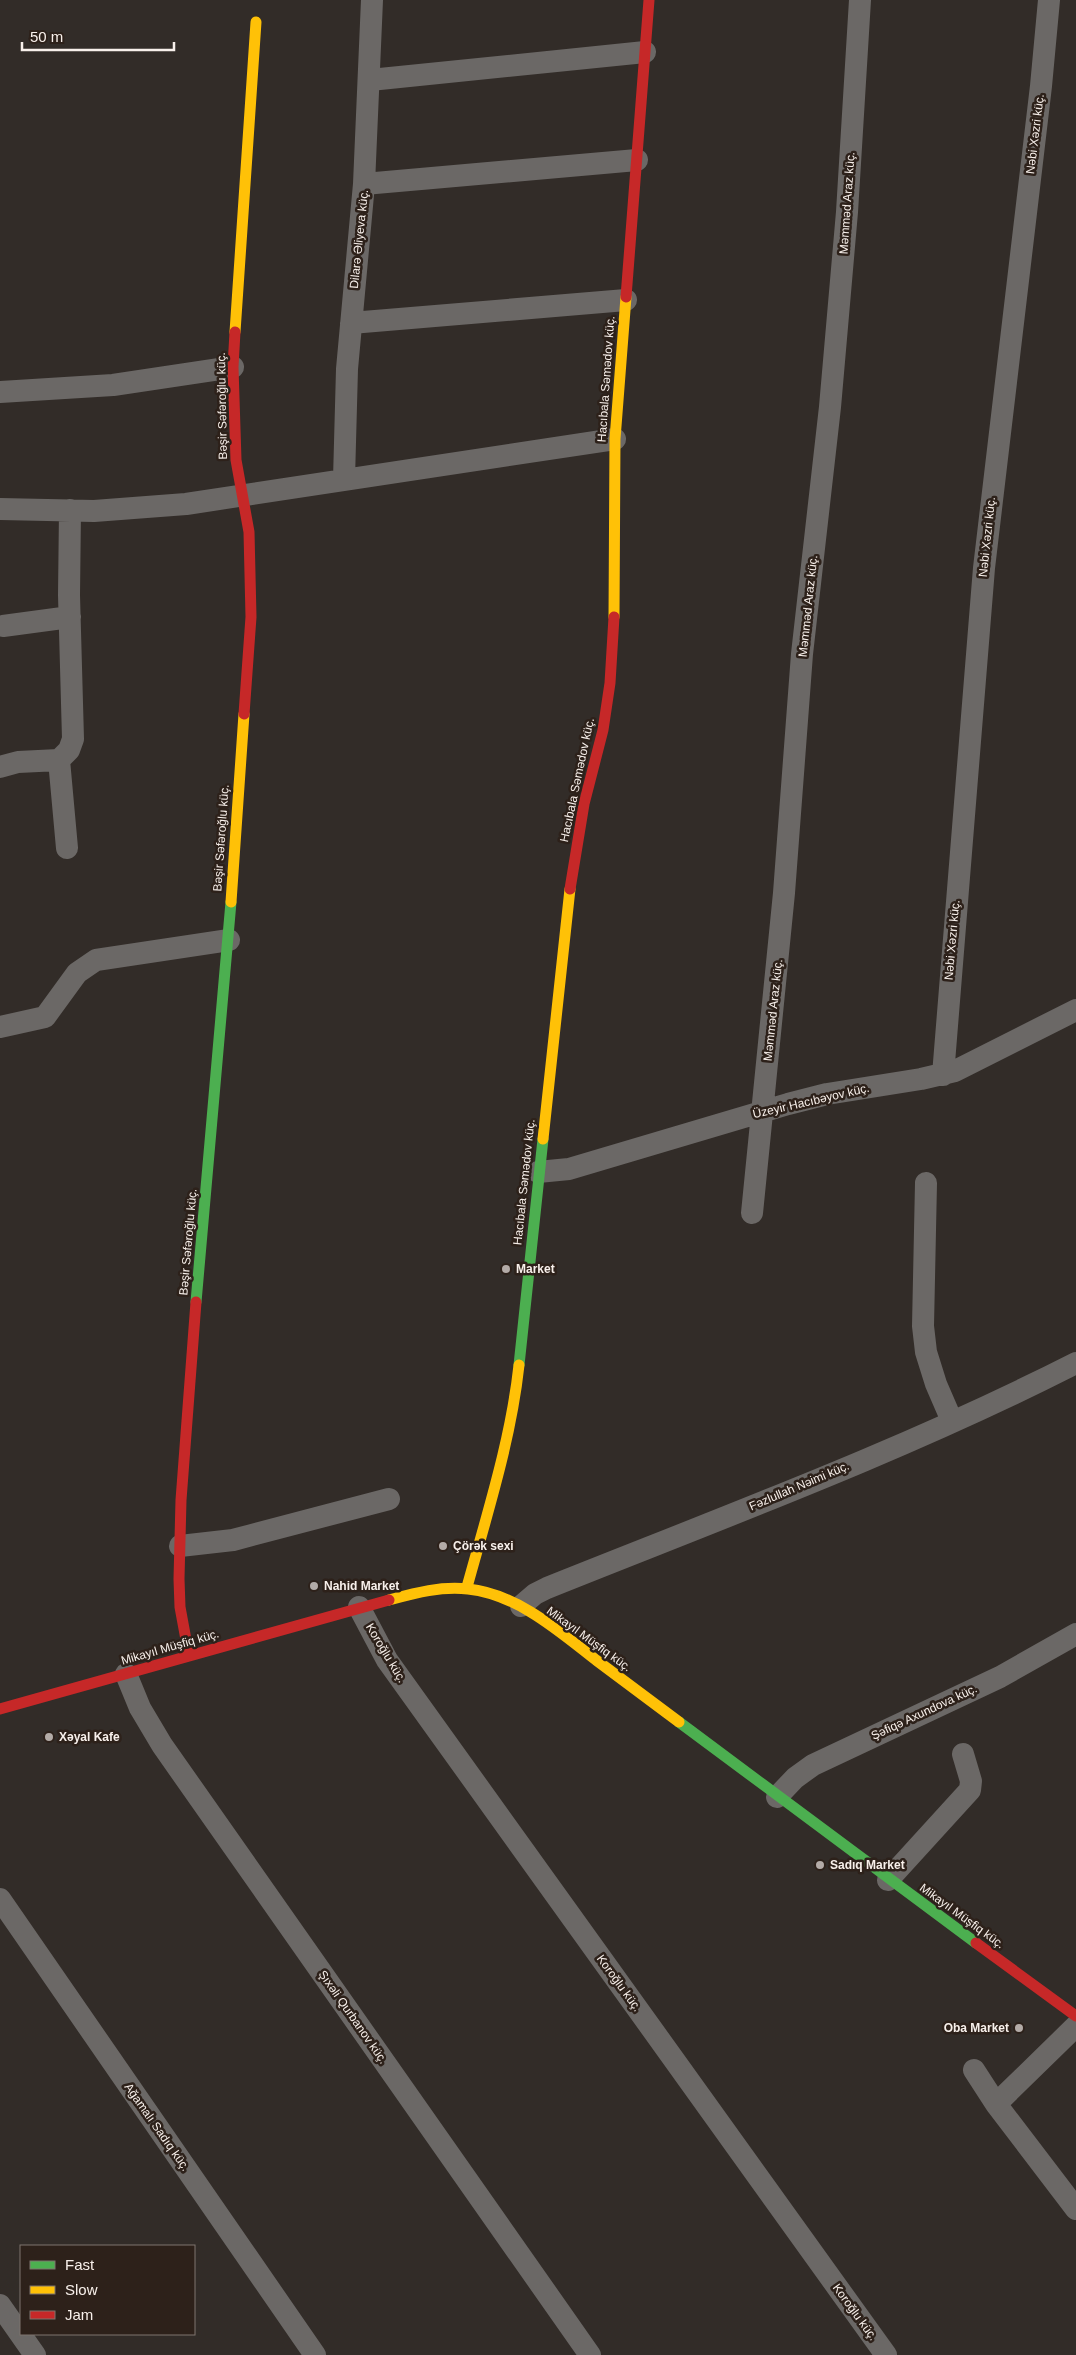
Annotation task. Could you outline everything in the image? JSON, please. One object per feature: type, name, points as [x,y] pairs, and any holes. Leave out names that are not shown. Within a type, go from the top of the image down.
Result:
[{"type":"street","name":"Dilarə Əliyeva küç.","points":[[344,479],[347,369],[364,184],[372,0]]},
{"type":"street","name":"Hacıbala Səmədov küç.","points":[[467,1587],[508,1435],[516,1396],[562,950],[576,847],[584,804],[603,730],[610,683],[614,637],[615,439],[649,0]]},
{"type":"street","name":"Məmməd Araz küç.","points":[[752,1212],[784,893],[802,654],[833,378],[847,212],[860,0]]},
{"type":"street","name":"Nəbi Xəzri küç.","points":[[942,1075],[984,568],[1040,96],[1049,0]]},
{"type":"street","name":"Bəşir Səfəroğlu küç.","points":[[189,1656],[180,1607],[180,1546],[187,1404],[228,940],[250,617],[248,532],[244,495],[236,460],[233,367],[256,22]]},
{"type":"street","points":[[370,80],[645,52]]},
{"type":"street","points":[[364,184],[637,160]]},
{"type":"street","points":[[351,323],[626,300]]},
{"type":"street","points":[[0,392],[113,385],[233,367]]},
{"type":"street","points":[[0,509],[124,510],[244,495],[615,439]]},
{"type":"street","points":[[0,767],[18,762],[59,760],[69,750],[73,739],[70,510]]},
{"type":"street","points":[[4,626],[70,617]]},
{"type":"street","points":[[59,760],[67,848]]},
{"type":"street","points":[[0,1027],[45,1017],[77,973],[96,960],[228,940]]},
{"type":"street","name":"Üzeyir Hacıbəyov küç.","points":[[538,1172],[569,1169],[763,1111],[827,1094],[942,1075],[971,1063],[1076,1010]]},
{"type":"street","points":[[926,1183],[923,1326],[926,1352],[936,1384],[952,1421]]},
{"type":"street","name":"Fəzlullah Nəimi küç.","points":[[521,1606],[535,1594],[547,1588],[731,1515],[1023,1390],[1076,1363]]},
{"type":"street","points":[[180,1546],[233,1540],[389,1500]]},
{"type":"street","name":"Mikayıl Müşfiq küç.","points":[[0,1709],[424,1590],[467,1587],[503,1597],[521,1606],[570,1640],[888,1880],[1076,2016]]},
{"type":"street","name":"Koroğlu küç.","points":[[359,1607],[387,1660],[886,2355]]},
{"type":"street","name":"Şəfiqə Axundova küç.","points":[[777,1797],[795,1778],[814,1765],[1009,1672],[1076,1634]]},
{"type":"street","name":"Şıxəli Qurbanov küç.","points":[[126,1674],[140,1708],[162,1745],[590,2355]]},
{"type":"street","points":[[888,1880],[970,1790],[971,1781],[962,1754]]},
{"type":"street","name":"Ağamalı Sadıq küç.","points":[[0,1899],[315,2355]]},
{"type":"street","points":[[996,2104],[1076,2026]]},
{"type":"street","points":[[974,2070],[996,2104],[1076,2209]]},
{"type":"street","points":[[0,2304],[20,2333]]},
{"type":"street","points":[[21,2335],[35,2355]]},
{"type":"traffic: fast","points":[[196,1302],[231,902]]},
{"type":"traffic: fast","points":[[519,1365],[543,1139]]},
{"type":"traffic: fast","points":[[679,1722],[976,1943]]},
{"type":"traffic: slow","points":[[235,332],[256,22]]},
{"type":"traffic: slow","points":[[614,617],[615,439],[626,297]]},
{"type":"traffic: slow","points":[[231,902],[244,714]]},
{"type":"traffic: slow","points":[[543,1139],[570,889]]},
{"type":"traffic: slow","points":[[467,1587],[504,1449],[519,1365]]},
{"type":"traffic: slow","points":[[389,1600],[448,1588],[486,1592],[503,1598],[552,1626],[679,1722]]},
{"type":"traffic: jam","points":[[626,297],[649,0]]},
{"type":"traffic: jam","points":[[235,332],[233,367],[236,460],[249,532],[251,617],[244,714]]},
{"type":"traffic: jam","points":[[570,889],[584,804],[603,730],[610,683],[614,617]]},
{"type":"traffic: jam","points":[[189,1656],[180,1607],[179,1579],[181,1500],[196,1302]]},
{"type":"traffic: jam","points":[[0,1709],[389,1600]]},
{"type":"traffic: jam","points":[[976,1943],[1076,2016]]},
{"type":"place","name":"Market","points":[[506,1269]]},
{"type":"place","name":"Çörək sexi","points":[[443,1546]]},
{"type":"place","name":"Nahid Market","points":[[314,1586]]},
{"type":"place","name":"Xəyal Kafe","points":[[49,1737]]},
{"type":"place","name":"Sadıq Market","points":[[820,1865]]},
{"type":"place","name":"Oba Market","points":[[1019,2028]]}]
